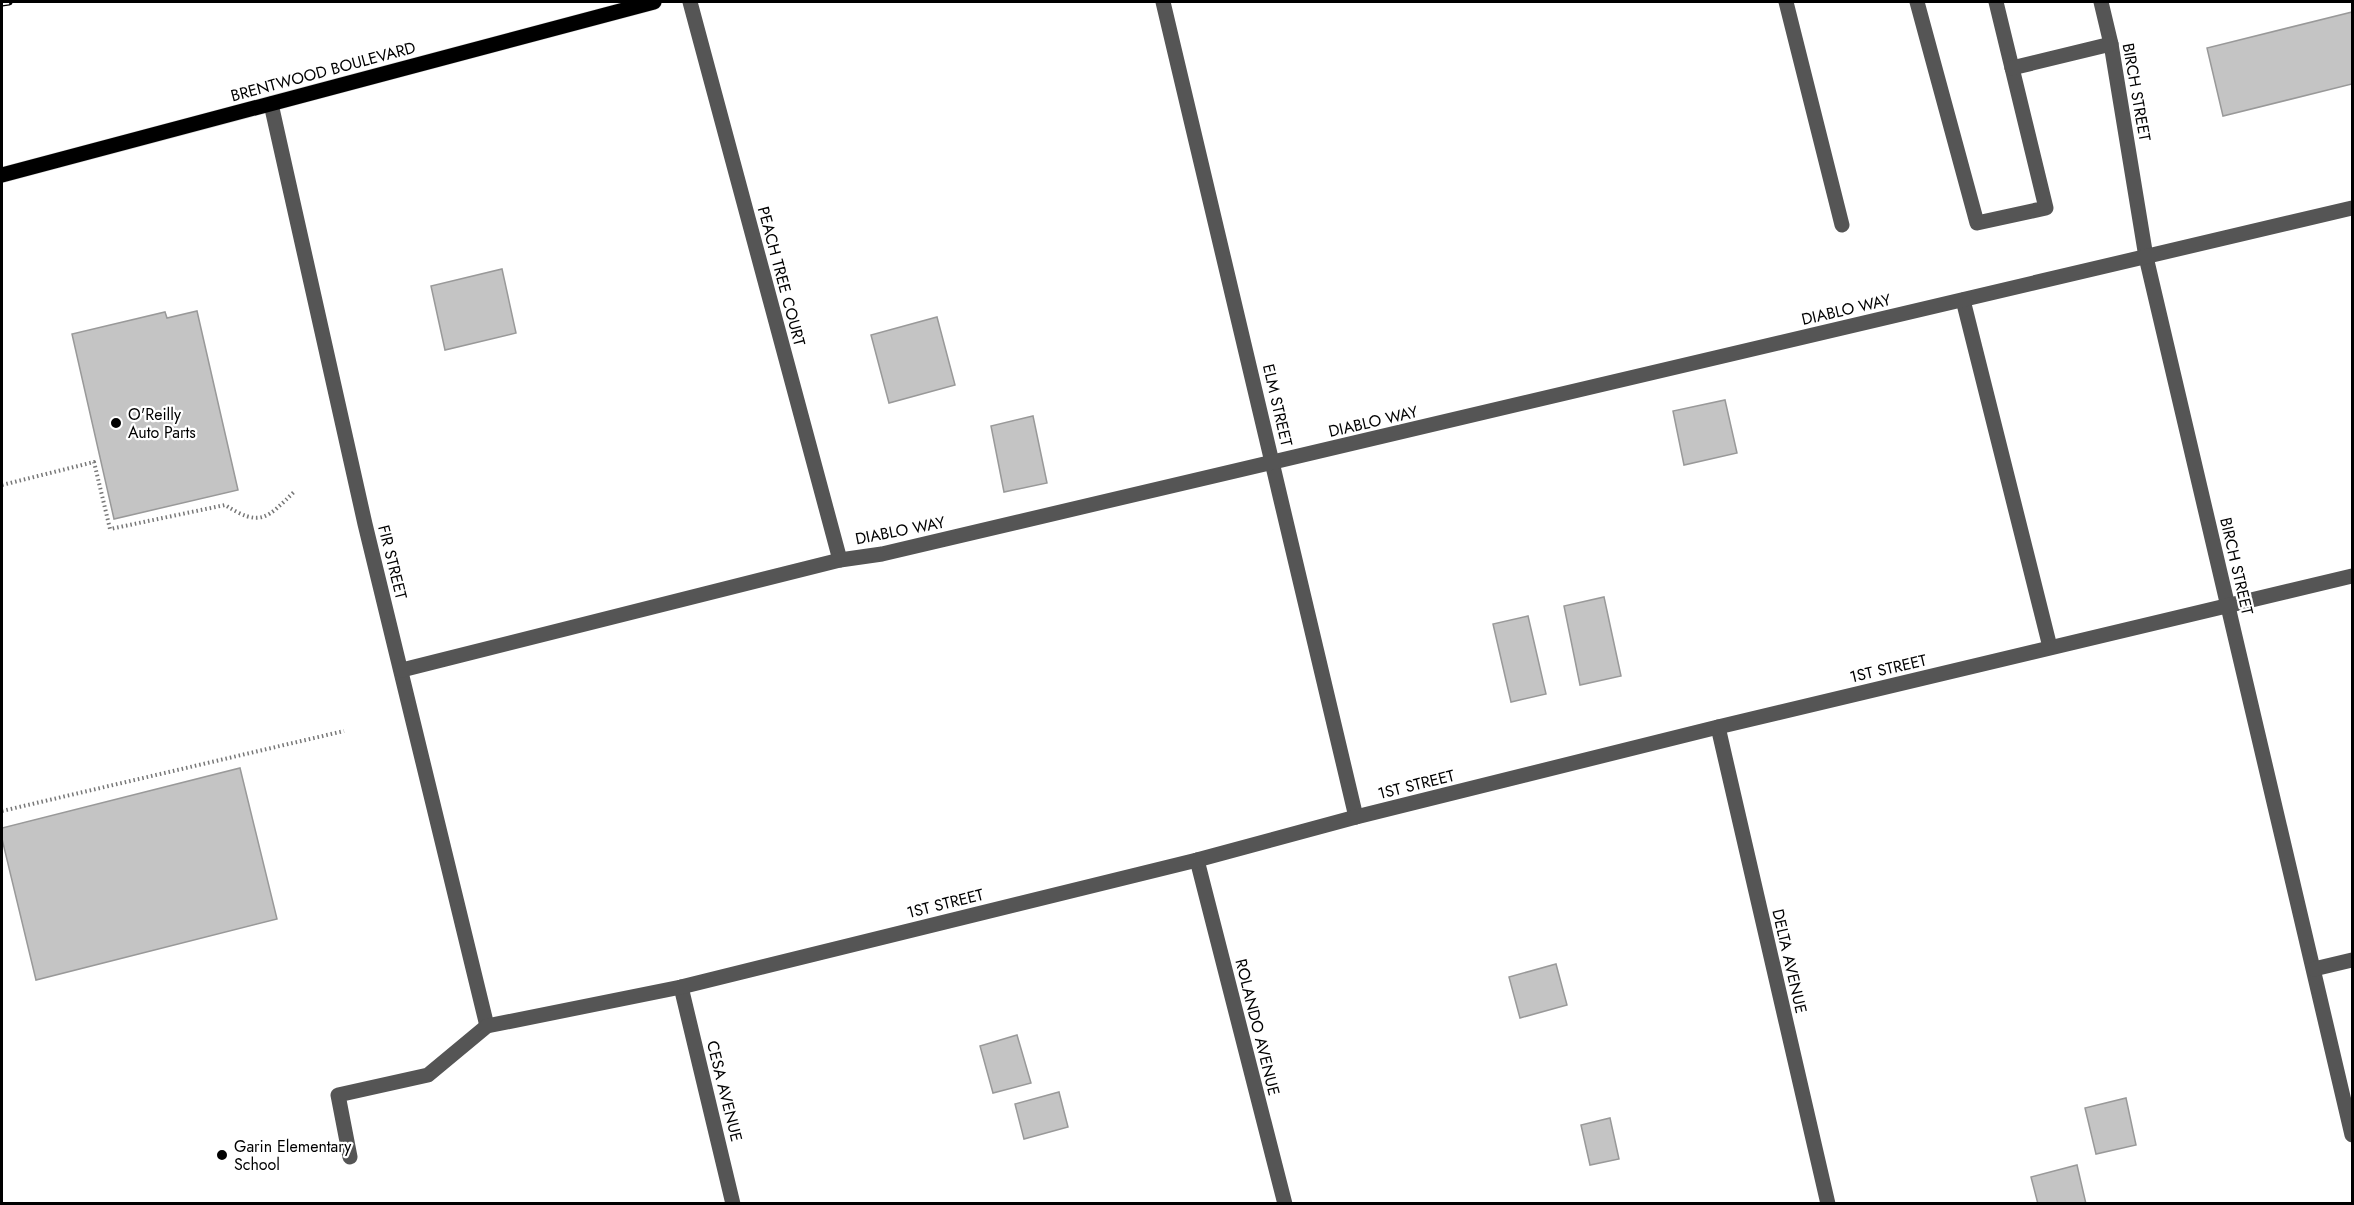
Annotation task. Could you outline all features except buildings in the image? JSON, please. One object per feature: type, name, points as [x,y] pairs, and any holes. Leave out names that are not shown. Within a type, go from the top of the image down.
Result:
[{"type":"main road","name":"BRENTWOOD BOULEVARD","points":[[2,175],[654,2]]},
{"type":"street","name":"PEACH TREE COURT","points":[[690,2],[840,560]]},
{"type":"street","name":"ELM STREET","points":[[1163,2],[1356,817]]},
{"type":"street","points":[[1786,2],[1842,225]]},
{"type":"street","points":[[1917,2],[1977,223],[2046,208],[1996,2]]},
{"type":"street","name":"BIRCH STREET","points":[[2101,2],[2111,44],[2146,257],[2352,1135]]},
{"type":"street","points":[[2012,68],[2111,44]]},
{"type":"street","name":"FIR STREET","points":[[271,104],[365,524],[487,1026]]},
{"type":"street","name":"DIABLO WAY","points":[[402,670],[840,560],[882,554],[1273,463],[2352,208]]},
{"type":"street","points":[[1962,300],[2050,647]]},
{"type":"street","name":"1ST STREET","points":[[487,1026],[681,987],[1197,860],[1356,817],[1718,727],[2352,576]]},
{"type":"street","name":"DELTA AVENUE","points":[[1718,727],[1828,1203]]},
{"type":"street","name":"ROLANDO AVENUE","points":[[1197,860],[1285,1203]]},
{"type":"street","points":[[2314,969],[2352,960]]},
{"type":"street","name":"CESA AVENUE","points":[[681,987],[733,1203]]},
{"type":"street","points":[[350,1157],[338,1095],[428,1075],[487,1026]]},
{"type":"path","points":[[2,485],[94,462],[110,529],[225,506],[242,516],[256,518],[269,515],[295,491]]},
{"type":"path","points":[[2,811],[344,731]]},
{"type":"railway","points":[[2,3],[9,2]]},
{"type":"place","name":"O'Reilly Auto Parts","points":[[116,423]]},
{"type":"place","name":"Garin Elementary School","points":[[222,1155]]}]
